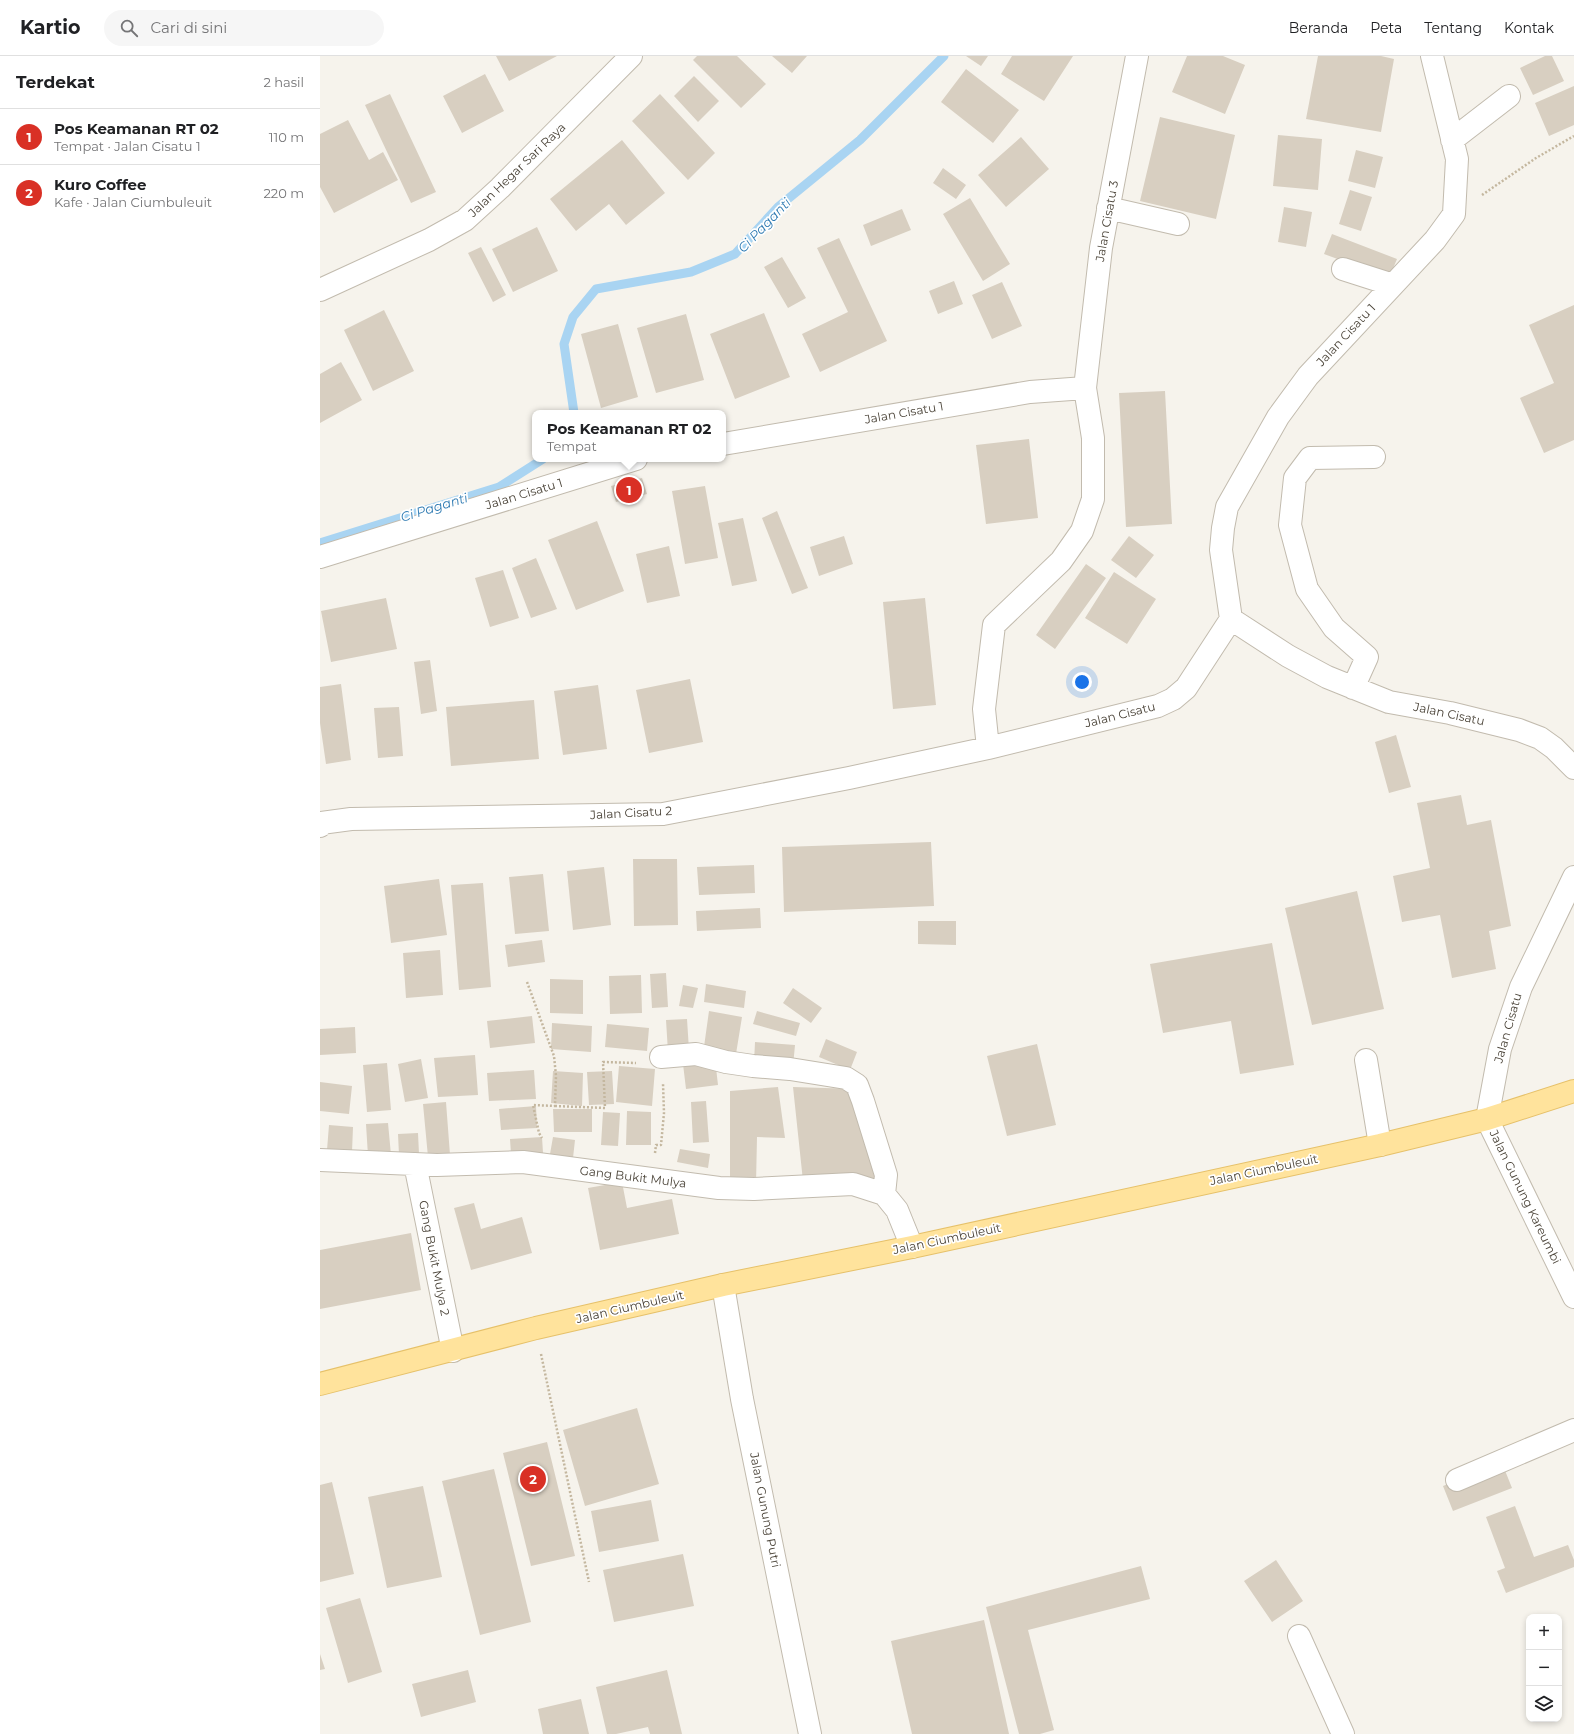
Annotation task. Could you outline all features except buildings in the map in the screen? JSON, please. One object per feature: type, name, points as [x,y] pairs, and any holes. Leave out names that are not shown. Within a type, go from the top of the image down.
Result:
[{"type":"main road","name":"Jalan Ciumbuleuit","points":[[320,1384],[453,1351],[536,1328],[723,1285],[912,1247],[1380,1145],[1487,1119],[1574,1092]]},
{"type":"street","name":"Jalan Hegar Sari Raya","points":[[320,290],[430,240],[465,220],[500,188],[631,56]]},
{"type":"street","name":"Jalan Cisatu 3","points":[[1085,388],[1101,248],[1137,56]]},
{"type":"street","points":[[1432,56],[1457,159],[1454,214]]},
{"type":"street","points":[[1452,140],[1508,96]]},
{"type":"street","points":[[1108,208],[1178,224]]},
{"type":"street","name":"Jalan Cisatu 1","points":[[1231,619],[1221,550],[1227,507],[1278,417],[1308,376],[1435,240],[1454,214]]},
{"type":"street","points":[[1343,269],[1393,285]]},
{"type":"street","points":[[988,748],[984,710],[994,625],[1062,561],[1082,531],[1094,499],[1093,438],[1085,388]]},
{"type":"street","name":"Jalan Cisatu 1","points":[[726,443],[1030,392],[1085,388]]},
{"type":"street","points":[[1353,688],[1367,657],[1334,628],[1307,589],[1290,524],[1295,478],[1310,458],[1374,457]]},
{"type":"street","name":"Jalan Cisatu 1","points":[[320,557],[626,462]]},
{"type":"street","name":"Jalan Cisatu","points":[[988,748],[1158,706],[1173,699],[1186,688],[1231,619],[1288,656],[1327,677],[1389,702],[1450,713],[1519,730],[1540,738],[1554,748],[1574,768]]},
{"type":"street","name":"Jalan Cisatu 2","points":[[320,825],[351,819],[663,814],[849,778],[988,748]]},
{"type":"street","name":"Jalan Cisatu","points":[[1487,1119],[1500,1049],[1520,987],[1574,877]]},
{"type":"street","points":[[661,1057],[696,1054],[726,1062],[790,1069],[846,1078],[857,1085],[886,1175],[884,1194],[897,1210],[912,1247]]},
{"type":"street","points":[[1366,1060],[1380,1145]]},
{"type":"street","name":"Jalan Gunung Kareumbi","points":[[1487,1119],[1574,1297]]},
{"type":"street","name":"Gang Bukit Mulya","points":[[320,1160],[415,1164],[531,1164],[719,1188],[754,1189],[853,1184],[884,1194]]},
{"type":"street","name":"Gang Bukit Mulya 2","points":[[415,1164],[453,1351]]},
{"type":"street","name":"Jalan Gunung Putri","points":[[723,1285],[742,1399],[810,1734]]},
{"type":"street","points":[[1457,1480],[1574,1430]]},
{"type":"street","points":[[1299,1636],[1343,1734]]},
{"type":"path","points":[[1454,214],[1536,158],[1574,136]]},
{"type":"path","points":[[527,982],[554,1056],[556,1076],[555,1106]]},
{"type":"path","points":[[531,1164],[542,1158],[546,1153],[545,1144],[539,1133],[533,1104],[605,1108],[603,1062],[639,1064]]},
{"type":"path","points":[[661,1145],[664,1113]]},
{"type":"path","points":[[536,1328],[589,1582]]},
{"type":"waterway","name":"Ci Paganti","points":[[574,410],[564,344],[573,317],[596,289],[691,272],[735,254],[778,207],[860,140],[944,56]]},
{"type":"waterway","name":"Ci Paganti","points":[[320,543],[499,487],[538,462]]},
{"type":"place","name":"Pos Keamanan RT 02","points":[[629,490]]},
{"type":"place","name":"Kuro Coffee","points":[[533,1479]]}]
